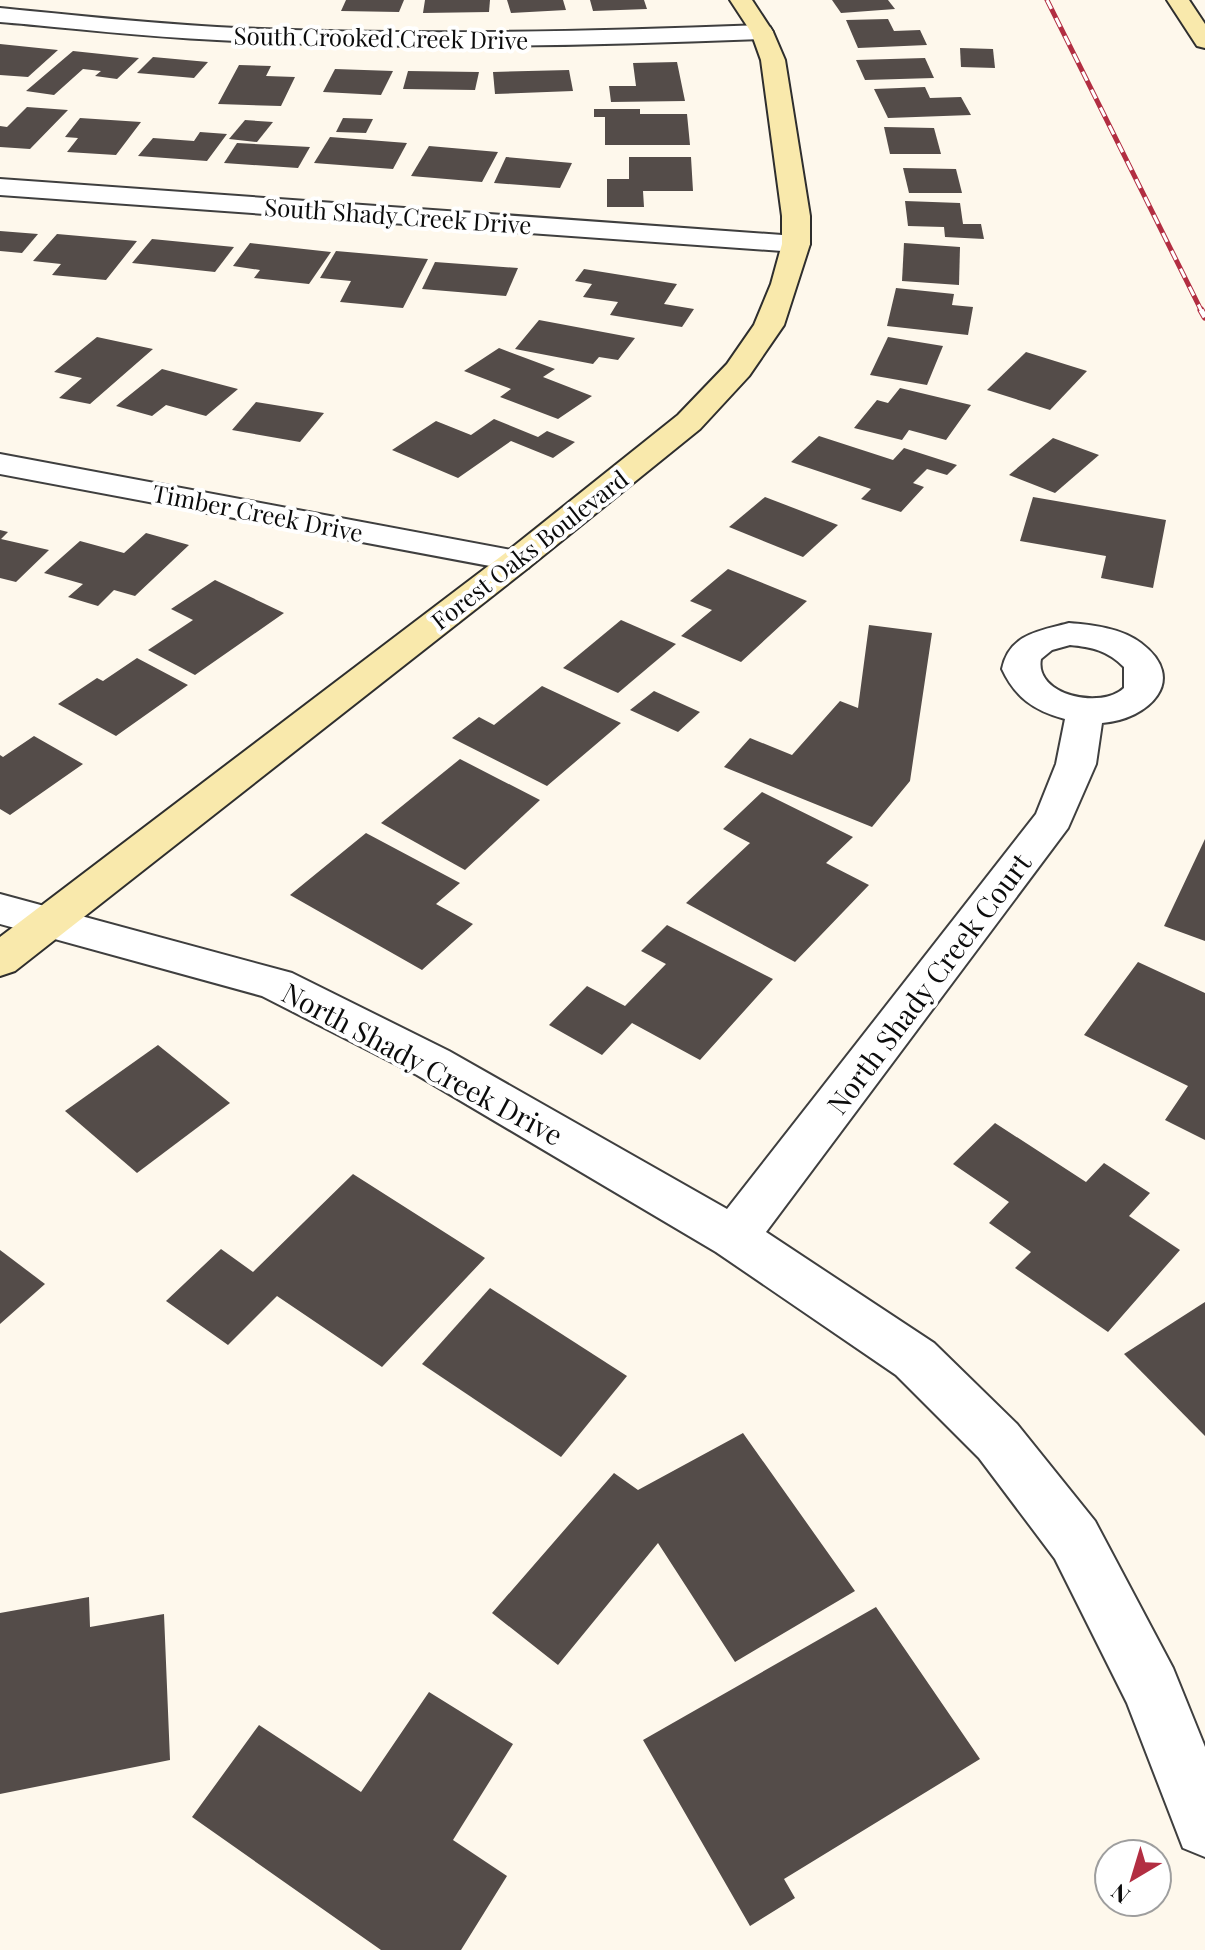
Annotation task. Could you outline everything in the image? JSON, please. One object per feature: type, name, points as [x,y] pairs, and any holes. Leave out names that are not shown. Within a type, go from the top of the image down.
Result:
[{"type":"street","name":"Forest Oaks Boulevard","points":[[0,960],[516,561],[689,422],[738,370],[769,325],[796,244],[796,216],[773,60],[762,32],[741,0]]},
{"type":"street","points":[[1178,0],[1205,41]]},
{"type":"street","name":"South Crooked Creek Drive","points":[[0,15],[244,35],[365,39],[570,40],[762,32]]},
{"type":"street","name":"South Shady Creek Drive","points":[[0,187],[796,244]]},
{"type":"street","name":"Timber Creek Drive","points":[[0,464],[516,561]]},
{"type":"street","name":"North Shady Creek Court","points":[[734,1237],[1054,818],[1076,764],[1085,711]]},
{"type":"street","name":"North Shady Creek Drive","points":[[0,909],[276,984],[433,1063],[734,1237],[915,1359],[998,1441],[1075,1540],[1152,1689],[1205,1826]]},
{"type":"building","points":[[346,0],[404,0],[399,12],[341,11]]},
{"type":"building","points":[[425,0],[490,0],[489,12],[423,13]]},
{"type":"building","points":[[507,0],[563,0],[566,10],[511,13]]},
{"type":"building","points":[[590,0],[644,0],[647,9],[593,11]]},
{"type":"building","points":[[832,0],[888,0],[895,9],[841,13]]},
{"type":"building","points":[[888,19],[894,31],[920,30],[927,45],[858,48],[846,20]]},
{"type":"building","points":[[0,44],[58,50],[28,77],[0,75]]},
{"type":"building","points":[[960,48],[993,49],[995,68],[961,67]]},
{"type":"building","points":[[73,51],[139,58],[117,79],[95,76],[101,71],[83,69],[54,95],[26,91]]},
{"type":"building","points":[[153,57],[208,62],[194,78],[137,73]]},
{"type":"building","points":[[925,58],[934,78],[865,80],[856,60]]},
{"type":"building","points":[[677,62],[685,101],[611,102],[609,86],[636,86],[633,63]]},
{"type":"building","points":[[239,65],[271,66],[266,76],[295,77],[281,106],[218,104]]},
{"type":"building","points":[[335,69],[393,71],[381,95],[323,92]]},
{"type":"building","points":[[569,70],[573,91],[495,94],[493,72]]},
{"type":"building","points":[[408,71],[479,72],[475,90],[403,89]]},
{"type":"building","points":[[925,87],[930,98],[961,97],[971,115],[888,118],[874,89]]},
{"type":"building","points":[[27,107],[68,110],[30,149],[0,147],[0,126],[7,127]]},
{"type":"building","points":[[594,109],[640,109],[640,114],[687,114],[690,145],[605,145],[605,117],[594,117]]},
{"type":"building","points":[[80,118],[141,122],[116,155],[67,152],[78,138],[65,137]]},
{"type":"building","points":[[343,118],[373,119],[366,133],[336,132]]},
{"type":"building","points":[[245,120],[273,122],[257,142],[229,139]]},
{"type":"building","points":[[884,127],[934,128],[941,154],[890,154]]},
{"type":"building","points":[[200,132],[227,134],[207,161],[138,156],[153,138],[194,141]]},
{"type":"building","points":[[330,137],[407,143],[393,169],[314,163]]},
{"type":"building","points":[[237,143],[310,147],[298,168],[224,163]]},
{"type":"building","points":[[429,146],[498,152],[482,182],[411,176]]},
{"type":"building","points":[[506,157],[572,163],[560,188],[494,183]]},
{"type":"building","points":[[629,157],[691,157],[693,191],[643,191],[644,207],[607,207],[607,179],[629,179]]},
{"type":"building","points":[[903,168],[956,169],[962,193],[909,193]]},
{"type":"building","points":[[905,201],[960,203],[963,224],[981,224],[984,239],[945,237],[944,227],[908,226]]},
{"type":"building","points":[[0,231],[38,234],[22,253],[0,251]]},
{"type":"building","points":[[57,234],[137,241],[106,280],[52,275],[61,264],[33,261]]},
{"type":"building","points":[[152,239],[234,247],[215,272],[132,263]]},
{"type":"building","points":[[250,243],[331,252],[309,284],[254,278],[260,270],[233,266]]},
{"type":"building","points":[[904,243],[960,247],[959,285],[902,281]]},
{"type":"building","points":[[336,251],[428,259],[403,308],[340,302],[351,281],[320,278]]},
{"type":"building","points":[[435,262],[518,268],[506,296],[422,289]]},
{"type":"building","points":[[584,269],[677,284],[664,304],[694,309],[682,327],[610,315],[618,302],[583,297],[592,284],[575,281]]},
{"type":"building","points":[[896,288],[954,294],[952,305],[973,307],[968,335],[887,326]]},
{"type":"building","points":[[539,320],[635,338],[618,360],[599,357],[593,364],[515,349]]},
{"type":"building","points":[[97,337],[153,349],[90,404],[59,398],[82,378],[54,372]]},
{"type":"building","points":[[888,337],[943,346],[927,385],[870,375]]},
{"type":"building","points":[[499,348],[555,369],[543,377],[592,396],[558,419],[500,397],[511,389],[464,371]]},
{"type":"building","points":[[1026,352],[1087,371],[1050,410],[987,390]]},
{"type":"building","points":[[162,369],[238,389],[206,416],[166,405],[152,416],[116,406]]},
{"type":"building","points":[[900,388],[971,405],[946,440],[909,430],[902,440],[854,428],[877,400],[888,403]]},
{"type":"building","points":[[256,402],[324,413],[300,442],[232,430]]},
{"type":"building","points":[[494,419],[538,437],[547,431],[575,442],[553,458],[511,441],[458,478],[392,450],[436,421],[471,435]]},
{"type":"building","points":[[819,436],[893,460],[904,448],[957,465],[947,475],[927,469],[913,483],[924,487],[901,512],[861,499],[871,489],[791,462]]},
{"type":"building","points":[[1053,438],[1099,455],[1055,493],[1009,475]]},
{"type":"building","points":[[765,497],[838,525],[803,557],[729,527]]},
{"type":"building","points":[[1033,497],[1166,520],[1153,588],[1101,578],[1106,556],[1020,541]]},
{"type":"building","points":[[0,530],[8,532],[1,539],[49,550],[16,582],[0,578]]},
{"type":"building","points":[[146,533],[189,545],[135,596],[114,590],[98,606],[68,597],[83,584],[44,573],[80,541],[124,553]]},
{"type":"building","points":[[728,569],[807,601],[741,662],[681,636],[712,610],[690,601]]},
{"type":"building","points":[[215,580],[284,613],[195,675],[148,650],[193,620],[171,609]]},
{"type":"building","points":[[621,620],[676,644],[618,693],[563,668]]},
{"type":"building","points":[[869,625],[932,633],[910,781],[872,827],[724,767],[750,738],[792,755],[840,701],[858,708]]},
{"type":"building","points":[[137,658],[188,685],[116,736],[58,704],[97,678],[103,681]]},
{"type":"building","points":[[542,686],[621,723],[547,786],[452,738],[479,717],[494,725]]},
{"type":"building","points":[[654,691],[700,712],[678,732],[630,710]]},
{"type":"building","points":[[34,736],[83,764],[10,815],[0,809],[0,755],[3,757]]},
{"type":"building","points":[[460,759],[540,800],[465,870],[381,823]]},
{"type":"building","points":[[762,792],[853,837],[826,863],[869,885],[795,962],[686,903],[750,843],[723,829]]},
{"type":"building","points":[[366,833],[460,883],[436,904],[473,924],[422,970],[290,895]]},
{"type":"building","points":[[1205,839],[1205,941],[1164,926]]},
{"type":"building","points":[[667,925],[773,979],[700,1060],[632,1023],[602,1055],[549,1025],[587,986],[625,1006],[666,964],[641,951]]},
{"type":"building","points":[[1138,962],[1205,993],[1205,1140],[1165,1120],[1188,1086],[1084,1035]]},
{"type":"building","points":[[158,1045],[230,1103],[137,1173],[65,1111]]},
{"type":"building","points":[[995,1123],[1086,1182],[1104,1163],[1150,1193],[1129,1216],[1180,1250],[1108,1332],[1015,1268],[1031,1252],[989,1223],[1009,1202],[953,1164]]},
{"type":"building","points":[[353,1174],[485,1258],[382,1367],[277,1296],[228,1345],[166,1301],[221,1249],[253,1272]]},
{"type":"building","points":[[0,1250],[45,1284],[0,1324]]},
{"type":"building","points":[[490,1288],[627,1376],[561,1457],[422,1364]]},
{"type":"building","points":[[1205,1302],[1205,1436],[1124,1354]]},
{"type":"building","points":[[743,1433],[855,1591],[735,1662],[658,1543],[558,1665],[492,1613],[614,1473],[638,1490]]},
{"type":"building","points":[[89,1597],[90,1627],[164,1614],[170,1760],[0,1794],[0,1613]]},
{"type":"building","points":[[876,1607],[980,1759],[784,1879],[795,1898],[750,1926],[643,1740]]},
{"type":"building","points":[[429,1692],[513,1744],[453,1840],[507,1876],[461,1950],[381,1950],[192,1817],[259,1725],[361,1792]]},
{"type":"railway","points":[[1047,0],[1201,310]]},
{"type":"railway","points":[[1201,310],[1205,317]]}]
